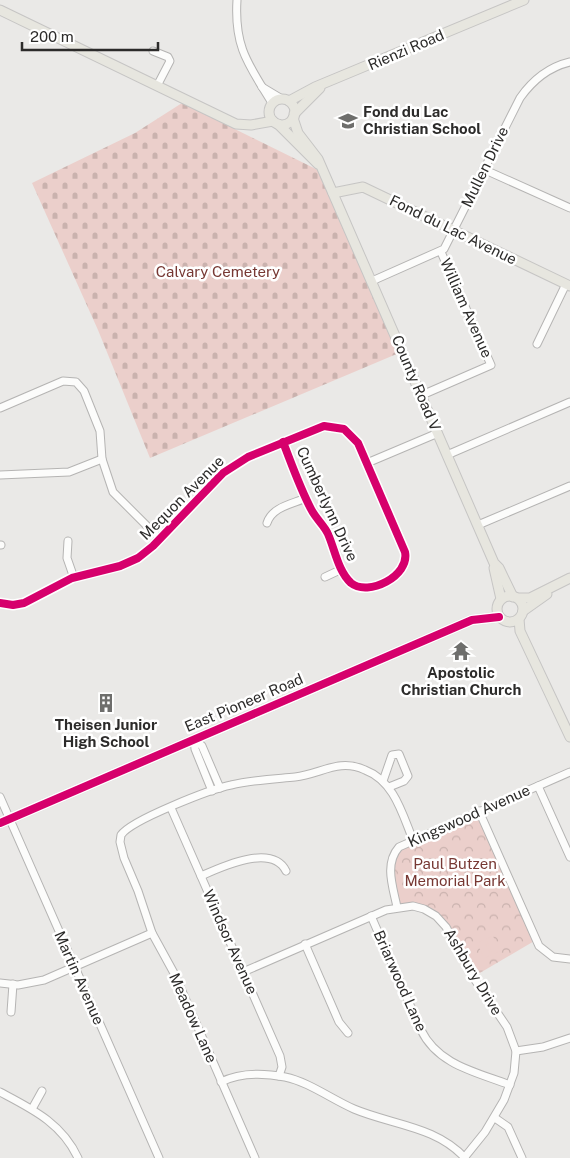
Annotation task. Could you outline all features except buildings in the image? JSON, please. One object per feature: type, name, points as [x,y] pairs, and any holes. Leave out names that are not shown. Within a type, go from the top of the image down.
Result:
[{"type":"main road","name":"Rienzi Road","points":[[285,100],[524,0]]},
{"type":"main road","points":[[0,10],[236,124],[247,124],[250,126],[275,122],[288,123],[325,83]]},
{"type":"main road","points":[[247,124],[248,121],[270,107],[285,100],[294,107],[298,133],[318,158],[322,167]]},
{"type":"main road","points":[[270,107],[275,122],[322,167]]},
{"type":"main road","name":"County Road V","points":[[322,167],[494,563],[500,568],[516,598]]},
{"type":"main road","name":"Fond du Lac Avenue","points":[[333,193],[363,187],[568,285]]},
{"type":"main road","points":[[494,563],[499,617],[508,623],[535,660]]},
{"type":"main road","points":[[472,620],[499,603],[516,598],[530,598],[570,579]]},
{"type":"main road","points":[[508,623],[570,579]]},
{"type":"main road","points":[[516,598],[522,604],[520,631],[570,735]]},
{"type":"main road","name":"East Pioneer Road","points":[[0,823],[472,620],[499,617]]},
{"type":"street","points":[[237,0],[240,44],[251,72],[262,87],[270,107]]},
{"type":"street","points":[[153,51],[168,58],[170,61],[157,86]]},
{"type":"street","name":"Mullen Drive","points":[[441,252],[448,243],[483,168],[524,92],[545,74],[570,62]]},
{"type":"street","points":[[262,87],[285,100]]},
{"type":"street","points":[[483,168],[570,208]]},
{"type":"street","points":[[372,281],[441,252]]},
{"type":"street","name":"William Avenue","points":[[422,395],[491,365],[441,252]]},
{"type":"street","points":[[537,344],[568,285]]},
{"type":"street","points":[[0,408],[63,381],[76,382],[82,388],[99,426],[102,459],[115,496],[160,539]]},
{"type":"street","points":[[447,455],[570,402]]},
{"type":"street","name":"Mequon Avenue","points":[[0,603],[14,605],[27,602],[74,578],[132,561],[148,551],[229,468],[248,457],[321,427],[338,426],[355,437],[367,462]]},
{"type":"street","points":[[367,462],[438,433]]},
{"type":"street","name":"Cumberlynn Drive","points":[[283,442],[312,511],[327,531],[342,569],[351,583],[366,588],[397,575],[406,562],[404,550],[367,462]]},
{"type":"street","points":[[0,475],[64,472],[102,459]]},
{"type":"street","points":[[478,525],[570,486]]},
{"type":"street","points":[[268,523],[270,515],[276,511],[306,498]]},
{"type":"street","points":[[68,541],[67,558],[74,578]]},
{"type":"street","points":[[325,577],[342,569]]},
{"type":"street","points":[[194,739],[202,746],[220,788]]},
{"type":"street","points":[[194,739],[195,750],[212,791]]},
{"type":"street","points":[[383,781],[392,755],[399,754],[408,776],[404,781],[389,787]]},
{"type":"street","points":[[171,808],[220,788],[241,783],[296,777],[341,765],[361,768],[383,781],[389,787],[413,840]]},
{"type":"street","name":"Kingswood Avenue","points":[[396,907],[390,870],[392,858],[399,847],[570,772]]},
{"type":"street","points":[[538,786],[570,857]]},
{"type":"street","name":"Martin Avenue","points":[[0,797],[73,967],[159,1158]]},
{"type":"street","name":"Windsor Avenue","points":[[171,808],[281,1058],[282,1069],[279,1076]]},
{"type":"street","name":"Meadow Lane","points":[[171,808],[139,821],[122,833],[121,849],[152,933],[175,975],[255,1158]]},
{"type":"street","points":[[479,811],[539,946],[553,957],[570,958]]},
{"type":"street","points":[[201,876],[228,865],[255,858],[277,862],[286,871]]},
{"type":"street","name":"Ashbury Drive","points":[[243,972],[305,944],[396,907],[420,908],[432,913],[443,923],[472,977],[507,1027],[516,1051],[516,1068],[495,1118],[464,1158]]},
{"type":"street","name":"Briarwood Lane","points":[[371,916],[421,1030],[429,1044],[452,1063],[510,1085]]},
{"type":"street","points":[[0,983],[13,984],[44,980],[152,933]]},
{"type":"street","points":[[305,944],[339,1022],[348,1033]]},
{"type":"street","points":[[11,1012],[13,984]]},
{"type":"street","points":[[516,1051],[543,1047],[570,1038]]},
{"type":"street","points":[[221,1082],[246,1074],[279,1076],[302,1083],[369,1115],[432,1134],[450,1144],[464,1158]]},
{"type":"street","points":[[32,1109],[42,1091]]},
{"type":"street","points":[[0,1092],[32,1109],[57,1127],[70,1143],[78,1158]]},
{"type":"street","points":[[495,1118],[508,1127],[522,1158]]},
{"type":"green space","name":"Calvary Cemetery","points":[[182,103],[322,172],[399,353],[150,458],[98,330],[32,183],[135,133]]},
{"type":"green space","name":"Paul Butzen Memorial Park","points":[[479,811],[536,940],[473,977],[446,927],[427,910],[397,907],[392,858],[395,852]]},
{"type":"green space","points":[[493,936],[500,951],[493,954],[486,939]]},
{"type":"green space","points":[[484,940],[491,955],[484,958],[477,943]]},
{"type":"cycle path","points":[[0,603],[13,605],[24,603],[72,578],[120,566],[138,558],[153,546],[223,473],[248,457],[324,426],[344,429],[358,443],[405,552],[405,561],[395,576],[377,586],[358,587],[351,583],[343,573],[328,534],[307,501],[296,476],[286,451],[283,442]]},
{"type":"cycle path","points":[[0,823],[472,620],[499,617]]},
{"type":"place","name":"Fond du Lac Christian School","points":[[348,121]]},
{"type":"place","name":"Apostolic Christian Church","points":[[461,651]]},
{"type":"place","name":"Theisen Junior High School","points":[[106,703]]}]
